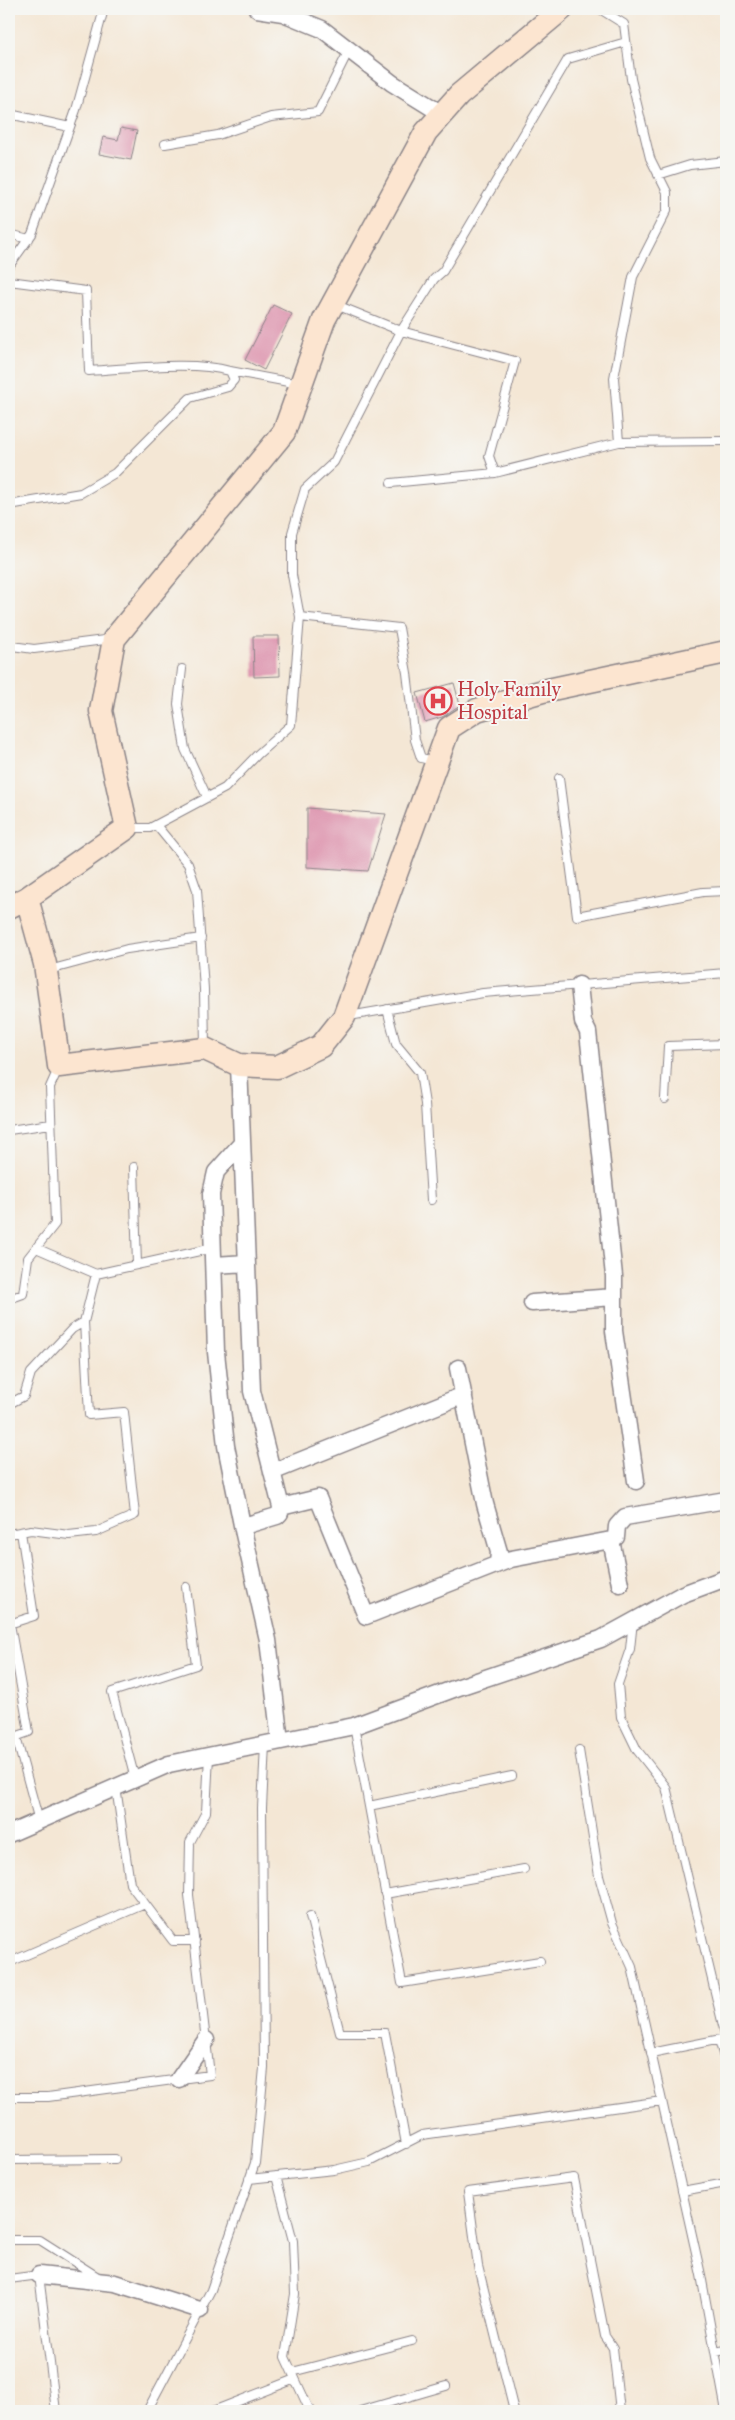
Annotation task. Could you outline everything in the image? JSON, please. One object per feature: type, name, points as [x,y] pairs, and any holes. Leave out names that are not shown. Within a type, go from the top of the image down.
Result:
[{"type":"street","points":[[257,9],[284,13],[322,29],[392,83],[442,114]]},
{"type":"street","points":[[559,10],[459,95],[426,132],[324,320],[284,432],[114,639],[102,711],[127,828],[18,903],[46,970],[59,1066],[205,1049],[239,1065],[276,1067],[321,1046],[344,1017],[449,728],[477,710],[543,691],[726,652]]},
{"type":"street","points":[[579,985],[583,1022],[588,1032],[614,1276],[614,1332],[636,1482]]},
{"type":"street","points":[[239,1065],[252,1391],[281,1507],[280,1513],[277,1516],[247,1525],[243,1530]]},
{"type":"street","points":[[242,1143],[216,1172],[211,1194],[216,1352],[226,1446],[268,1640],[273,1743]]},
{"type":"street","points":[[214,1265],[247,1263]]},
{"type":"street","points":[[532,1303],[614,1297]]},
{"type":"street","points":[[458,1368],[485,1504],[499,1552],[498,1564]]},
{"type":"street","points":[[272,1472],[464,1395]]},
{"type":"street","points":[[281,1507],[318,1498],[366,1616],[511,1559],[611,1540],[616,1537],[617,1526],[625,1517],[726,1500]]},
{"type":"street","points":[[611,1540],[620,1584]]},
{"type":"street","points":[[9,1834],[169,1764],[354,1726],[456,1688],[601,1639],[683,1594],[726,1578]]},
{"type":"street","points":[[178,2079],[206,2040]]},
{"type":"street","points":[[39,2274],[115,2282],[200,2310]]},
{"type":"lane","points":[[9,266],[29,239],[70,127],[104,9]]},
{"type":"lane","points":[[600,9],[624,24],[631,79],[648,150],[666,192],[667,210],[634,277],[614,378],[619,442]]},
{"type":"lane","points":[[127,828],[150,828],[225,788],[258,754],[292,725],[300,617],[292,575],[292,532],[305,489],[334,462],[401,331],[434,279],[443,271],[568,59],[626,42]]},
{"type":"lane","points":[[165,144],[218,135],[270,117],[318,112],[349,50]]},
{"type":"lane","points":[[9,114],[70,127]]},
{"type":"lane","points":[[658,175],[690,165],[726,161]]},
{"type":"lane","points":[[9,234],[29,239]]},
{"type":"lane","points":[[9,281],[86,291],[89,371],[169,366],[219,367],[301,385]]},
{"type":"lane","points":[[333,304],[401,331],[515,361],[489,456],[495,473]]},
{"type":"lane","points":[[9,505],[82,493],[115,472],[190,398],[228,387],[234,380],[230,370]]},
{"type":"lane","points":[[390,483],[495,473],[619,442],[726,441]]},
{"type":"lane","points":[[300,617],[399,628],[407,672],[415,740],[421,758],[437,762]]},
{"type":"lane","points":[[9,641],[12,646],[34,649],[114,639]]},
{"type":"lane","points":[[182,670],[178,704],[185,749],[207,797]]},
{"type":"lane","points":[[559,778],[577,916],[703,892],[726,891]]},
{"type":"lane","points":[[156,825],[188,864],[197,890],[201,938],[205,1049]]},
{"type":"lane","points":[[46,970],[127,949],[201,938]]},
{"type":"lane","points":[[344,1017],[483,993],[726,973]]},
{"type":"lane","points":[[387,1009],[396,1044],[420,1073],[425,1104],[431,1200]]},
{"type":"lane","points":[[665,1100],[668,1046],[726,1044]]},
{"type":"lane","points":[[9,1299],[23,1294],[28,1258],[55,1224],[50,1087],[59,1066]]},
{"type":"lane","points":[[9,1130],[51,1124]]},
{"type":"lane","points":[[134,1167],[138,1265]]},
{"type":"lane","points":[[36,1248],[96,1274],[204,1250]]},
{"type":"lane","points":[[9,1534],[31,1530],[68,1534],[96,1532],[135,1515],[124,1412],[89,1415],[84,1322],[96,1274]]},
{"type":"lane","points":[[9,1404],[24,1396],[31,1373],[72,1329],[84,1322]]},
{"type":"lane","points":[[21,1532],[34,1616],[9,1624],[29,1732],[12,1738],[39,1821]]},
{"type":"lane","points":[[135,1779],[112,1692],[196,1665],[186,1588]]},
{"type":"lane","points":[[633,1621],[630,1649],[618,1684],[622,1717],[637,1750],[666,1787],[724,2039],[726,2064]]},
{"type":"lane","points":[[354,1726],[402,1983],[540,1961]]},
{"type":"lane","points":[[147,2411],[210,2290],[255,2163],[264,2068],[262,1808],[273,1743]]},
{"type":"lane","points":[[579,1750],[599,1876],[612,1922],[632,1967],[682,2191],[726,2411]]},
{"type":"lane","points":[[9,2097],[48,2098],[210,2075],[190,1895],[190,1842],[206,1812],[209,1756]]},
{"type":"lane","points":[[369,1806],[512,1776]]},
{"type":"lane","points":[[116,1788],[130,1884],[173,1941],[195,1941]]},
{"type":"lane","points":[[386,1894],[524,1869]]},
{"type":"lane","points":[[10,1962],[145,1904]]},
{"type":"lane","points":[[310,1916],[340,2033],[385,2033],[406,2144]]},
{"type":"lane","points":[[651,2053],[724,2039]]},
{"type":"lane","points":[[249,2179],[334,2170],[369,2162],[422,2135],[662,2101]]},
{"type":"lane","points":[[9,2160],[115,2159]]},
{"type":"lane","points":[[276,2176],[293,2241],[295,2294],[285,2358],[310,2411]]},
{"type":"lane","points":[[514,2411],[478,2266],[468,2192],[574,2178],[605,2336],[612,2348],[620,2411]]},
{"type":"lane","points":[[682,2191],[726,2184]]},
{"type":"lane","points":[[9,2240],[40,2240],[105,2282]]},
{"type":"lane","points":[[9,2280],[39,2274],[56,2411]]},
{"type":"lane","points":[[213,2411],[293,2375],[412,2342]]},
{"type":"lane","points":[[715,2352],[726,2350]]},
{"type":"lane","points":[[360,2411],[446,2386]]},
{"type":"building","points":[[121,128],[137,131],[131,160],[99,154],[103,137],[118,140]]},
{"type":"building","points":[[273,305],[292,314],[264,370],[245,360]]},
{"type":"building","points":[[253,636],[279,636],[280,676],[254,677]]},
{"type":"building","points":[[454,683],[460,705],[442,717],[425,722],[417,693]]},
{"type":"building","points":[[307,808],[386,814],[368,871],[307,867]]},
{"type":"place","name":"Holy Family Hospital","points":[[438,701]]}]
